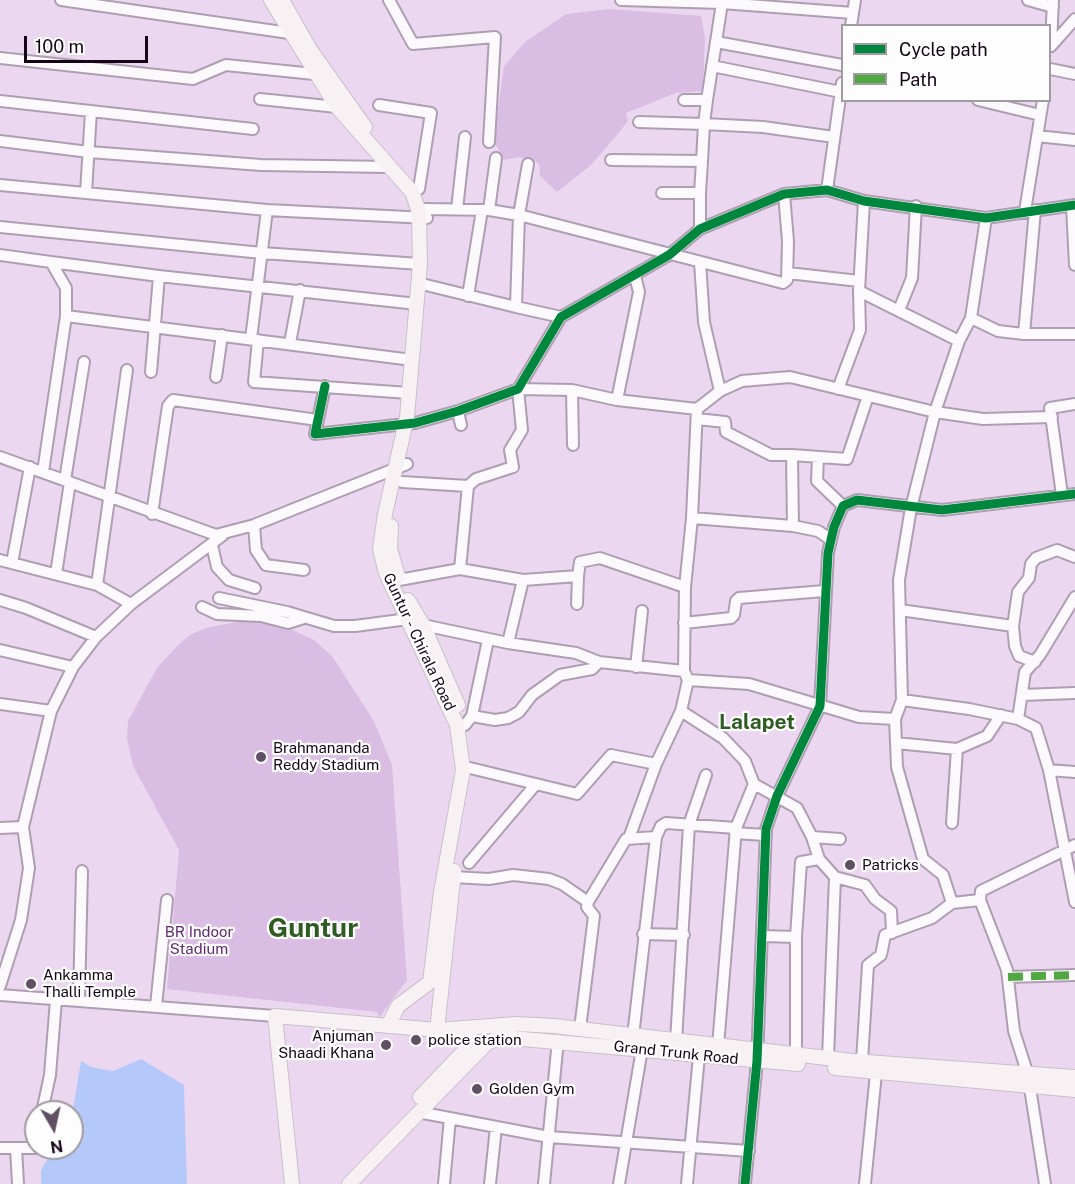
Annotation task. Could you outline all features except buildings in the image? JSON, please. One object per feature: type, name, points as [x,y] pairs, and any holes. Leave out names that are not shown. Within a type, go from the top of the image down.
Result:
[{"type":"main road","name":"Guntur - Chirala Road","points":[[271,0],[314,74],[337,107],[412,192],[424,215],[409,393],[410,423]]},
{"type":"main road","name":"Guntur - Chirala Road","points":[[282,0],[340,94],[419,189],[424,215],[426,285],[410,423],[402,465],[385,514],[381,549],[386,573],[457,726],[463,770],[441,892],[430,982],[398,1006],[388,1026]]},
{"type":"main road","name":"Guntur - Chirala Road","points":[[402,465],[402,482],[390,538],[392,558],[399,580],[468,721],[470,768],[468,800],[453,877],[437,1030]]},
{"type":"main road","name":"Grand Trunk Road","points":[[275,1016],[437,1030],[516,1024],[580,1029],[718,1046],[757,1056],[876,1073],[1029,1081],[1075,1077]]},
{"type":"main road","points":[[275,1016],[292,1184]]},
{"type":"main road","points":[[339,1184],[468,1047],[470,1037],[458,1029]]},
{"type":"main road","name":"Grand Trunk Road","points":[[349,1184],[390,1140],[493,1039],[511,1037],[558,1040],[699,1056],[796,1055],[1029,1081],[1075,1090]]},
{"type":"street","points":[[61,0],[289,33]]},
{"type":"street","points":[[389,0],[413,44],[495,37],[489,141]]},
{"type":"street","points":[[621,0],[722,1],[853,13]]},
{"type":"street","points":[[851,24],[855,0]]},
{"type":"street","points":[[1028,0],[1053,3],[1051,34]]},
{"type":"street","points":[[700,229],[704,124],[722,1]]},
{"type":"street","points":[[1051,49],[1075,19]]},
{"type":"street","points":[[716,42],[841,65]]},
{"type":"street","points":[[0,58],[193,79],[226,65],[314,74]]},
{"type":"street","points":[[712,66],[841,88]]},
{"type":"street","points":[[1051,69],[1075,74]]},
{"type":"street","points":[[827,190],[841,94]]},
{"type":"street","points":[[260,99],[337,107]]},
{"type":"street","points":[[684,100],[707,100]]},
{"type":"street","points":[[0,101],[253,129]]},
{"type":"street","points":[[986,102],[1040,115]]},
{"type":"street","points":[[1024,334],[1030,211],[1043,102]]},
{"type":"street","points":[[379,105],[431,112],[419,189]]},
{"type":"street","points":[[86,193],[92,111]]},
{"type":"street","points":[[639,122],[763,127],[834,137]]},
{"type":"street","points":[[1037,136],[1075,140]]},
{"type":"street","points":[[457,209],[465,137]]},
{"type":"street","points":[[0,141],[89,152],[261,165],[388,167]]},
{"type":"street","points":[[468,296],[496,158]]},
{"type":"street","points":[[611,160],[702,161]]},
{"type":"street","points":[[516,307],[519,214],[528,164]]},
{"type":"street","points":[[0,185],[267,210],[424,215],[457,209],[519,214],[783,283],[787,280],[788,273],[784,194]]},
{"type":"street","points":[[460,569],[468,486],[476,479],[513,467],[510,450],[522,430],[518,389],[561,317],[669,255],[700,229],[784,194],[827,190],[864,201],[916,206],[986,218],[1074,205],[1075,265]]},
{"type":"street","points":[[662,193],[700,194]]},
{"type":"street","points":[[838,389],[860,330],[859,286],[864,201]]},
{"type":"street","points":[[899,310],[912,278],[916,206]]},
{"type":"street","points":[[267,210],[258,287],[254,382],[409,393]]},
{"type":"street","points":[[952,903],[943,875],[923,859],[897,767],[895,719],[902,700],[899,580],[911,508],[935,412],[959,341],[971,318],[986,218]]},
{"type":"street","points":[[0,227],[262,253],[420,264]]},
{"type":"street","points":[[0,255],[159,276],[417,304]]},
{"type":"street","points":[[44,472],[66,316],[66,288],[51,262]]},
{"type":"street","points":[[700,262],[705,322],[720,391]]},
{"type":"street","points":[[788,273],[859,286],[959,341]]},
{"type":"street","points":[[151,372],[159,276]]},
{"type":"street","points":[[617,400],[639,292],[635,276]]},
{"type":"street","points":[[426,285],[561,317]]},
{"type":"street","points":[[290,344],[300,290]]},
{"type":"street","points":[[66,316],[412,360]]},
{"type":"street","points":[[971,318],[998,331],[1024,334],[1075,334]]},
{"type":"street","points":[[216,377],[222,335]]},
{"type":"street","points":[[56,574],[84,362]]},
{"type":"street","points":[[97,585],[128,370]]},
{"type":"street","points":[[580,1029],[594,916],[587,907],[588,902],[629,838],[656,764],[681,711],[686,675],[685,587],[692,518],[697,414],[720,391],[742,381],[790,377],[935,412],[983,419],[1052,417]]},
{"type":"street","points":[[325,386],[315,434],[410,423],[458,411],[518,389],[572,390],[697,414],[725,422],[726,432],[771,455],[847,459],[868,396]]},
{"type":"street","points":[[572,390],[573,445]]},
{"type":"street","points":[[152,514],[168,406],[173,400],[318,420]]},
{"type":"street","points":[[1062,495],[1050,408],[1075,404]]},
{"type":"street","points":[[458,411],[461,425]]},
{"type":"street","points":[[792,455],[793,526]]},
{"type":"street","points":[[0,457],[211,535],[223,535],[254,525],[402,465]]},
{"type":"street","points":[[818,457],[818,481],[843,506]]},
{"type":"street","points":[[12,563],[30,467]]},
{"type":"street","points":[[402,482],[468,486]]},
{"type":"street","points":[[745,1184],[757,1056],[765,835],[777,795],[820,706],[824,591],[830,539],[843,506],[857,501],[911,508],[976,507],[1075,494]]},
{"type":"street","points":[[692,518],[793,526],[818,531],[830,539]]},
{"type":"street","points":[[254,525],[256,550],[266,565],[304,570]]},
{"type":"street","points":[[0,986],[21,920],[29,868],[23,827],[51,711],[73,667],[96,637],[131,604],[223,535]]},
{"type":"street","points":[[212,545],[217,567],[230,580],[255,588]]},
{"type":"street","points":[[1035,662],[1018,656],[1013,626],[1018,592],[1029,578],[1032,561],[1056,550],[1075,557]]},
{"type":"street","points":[[577,604],[580,562],[600,558],[685,587]]},
{"type":"street","points":[[0,560],[97,585],[131,604]]},
{"type":"street","points":[[399,580],[460,569],[523,580],[578,576]]},
{"type":"street","points":[[508,643],[523,580]]},
{"type":"street","points":[[684,623],[731,618],[735,615],[736,601],[739,598],[824,591]]},
{"type":"street","points":[[219,598],[344,627],[408,619]]},
{"type":"street","points":[[0,600],[26,608],[96,637]]},
{"type":"street","points":[[1018,719],[1025,672],[1035,662],[1073,603]]},
{"type":"street","points":[[202,607],[223,615],[261,616],[288,623],[304,618]]},
{"type":"street","points":[[636,667],[642,610]]},
{"type":"street","points":[[900,610],[1013,626]]},
{"type":"street","points":[[423,625],[488,640],[576,652],[598,662],[749,684],[787,693],[820,706],[859,717],[895,719]]},
{"type":"street","points":[[488,640],[468,721],[508,718],[519,712],[532,695],[560,675],[592,669],[598,662]]},
{"type":"street","points":[[0,650],[73,667]]},
{"type":"street","points":[[1022,694],[1075,693]]},
{"type":"street","points":[[902,700],[1001,715],[1032,725],[1039,732],[1070,847],[1075,902]]},
{"type":"street","points":[[0,704],[51,711]]},
{"type":"street","points":[[681,711],[723,738],[745,761],[754,784],[797,808],[812,837],[819,859],[835,877],[865,885],[875,899],[891,911],[892,933]]},
{"type":"street","points":[[896,743],[957,749],[987,736],[1001,715]]},
{"type":"street","points":[[952,823],[957,749]]},
{"type":"street","points":[[470,768],[577,794],[611,755],[656,764]]},
{"type":"street","points":[[1048,770],[1075,772]]},
{"type":"street","points":[[676,1041],[689,825],[706,776]]},
{"type":"street","points":[[469,863],[536,784]]},
{"type":"street","points":[[718,1046],[735,830],[754,784]]},
{"type":"street","points":[[633,1036],[656,837],[663,824],[765,835]]},
{"type":"street","points":[[0,828],[23,827]]},
{"type":"street","points":[[629,838],[656,837]]},
{"type":"street","points":[[812,837],[840,838]]},
{"type":"street","points":[[1045,1184],[1029,1081],[1014,1031],[1008,977],[980,900],[981,891],[1070,847]]},
{"type":"street","points":[[796,1055],[796,937],[801,862],[819,859]]},
{"type":"street","points":[[79,999],[82,871]]},
{"type":"street","points":[[453,877],[489,879],[513,875],[549,879],[562,884],[588,902]]},
{"type":"street","points":[[828,1058],[835,877]]},
{"type":"street","points":[[156,1006],[167,900]]},
{"type":"street","points":[[862,1061],[868,965],[881,955],[885,935],[932,918],[952,903],[980,900]]},
{"type":"street","points":[[643,934],[684,935]]},
{"type":"street","points":[[762,936],[796,937]]},
{"type":"street","points":[[1008,977],[1075,975]]},
{"type":"street","points":[[0,995],[56,1000],[79,999],[275,1016]]},
{"type":"street","points":[[45,1100],[50,1075],[56,1000]]},
{"type":"street","points":[[544,1184],[558,1040]]},
{"type":"street","points":[[619,1184],[624,1142],[642,1049]]},
{"type":"street","points":[[687,1184],[699,1056]]},
{"type":"street","points":[[865,1184],[876,1073]]},
{"type":"street","points":[[418,1112],[549,1137],[749,1151]]},
{"type":"street","points":[[444,1184],[450,1119]]},
{"type":"street","points":[[490,1184],[496,1127]]},
{"type":"street","points":[[0,1148],[24,1149]]},
{"type":"street","points":[[16,1149],[18,1184]]},
{"type":"green space","points":[[609,9],[701,16],[705,38],[703,91],[676,93],[626,113],[628,121],[591,165],[557,192],[540,176],[539,163],[519,157],[504,160],[496,145],[496,123],[504,66],[525,42],[566,14]]},
{"type":"green space","name":"Brahmananda Reddy Stadium","points":[[242,621],[261,621],[282,625],[314,640],[332,656],[374,721],[392,765],[407,980],[379,1018],[377,1012],[167,989],[179,850],[133,766],[127,738],[128,721],[157,668],[179,644],[190,635],[206,628]]},
{"type":"water","points":[[141,1059],[184,1085],[187,1184],[41,1184],[41,1170],[47,1160],[84,1160],[84,1100],[74,1100],[81,1061],[91,1067],[113,1071]]},
{"type":"marked path","points":[[1008,977],[1075,975]]},
{"type":"cycle path","points":[[325,386],[315,434],[415,423],[458,411],[518,389],[561,317],[669,255],[700,229],[784,194],[827,190],[864,201],[986,218],[1075,205]]},
{"type":"cycle path","points":[[745,1184],[757,1061],[766,829],[777,796],[820,706],[828,553],[834,527],[843,506],[857,500],[942,510],[1075,494]]},
{"type":"place","name":"Brahmananda Reddy Stadium","points":[[261,757]]},
{"type":"place","name":"Patricks","points":[[850,865]]},
{"type":"place","name":"Ankamma Thalli Temple","points":[[31,984]]},
{"type":"place","name":"police station","points":[[416,1040]]},
{"type":"place","name":"Anjuman Shaadi Khana","points":[[386,1045]]},
{"type":"place","name":"Golden Gym","points":[[477,1089]]},
{"type":"district","name":"Lalapet","points":[[757,723]]},
{"type":"district","name":"Guntur","points":[[313,929]]},
{"type":"park label","name":"BR Indoor Stadium","points":[[199,940]]}]
